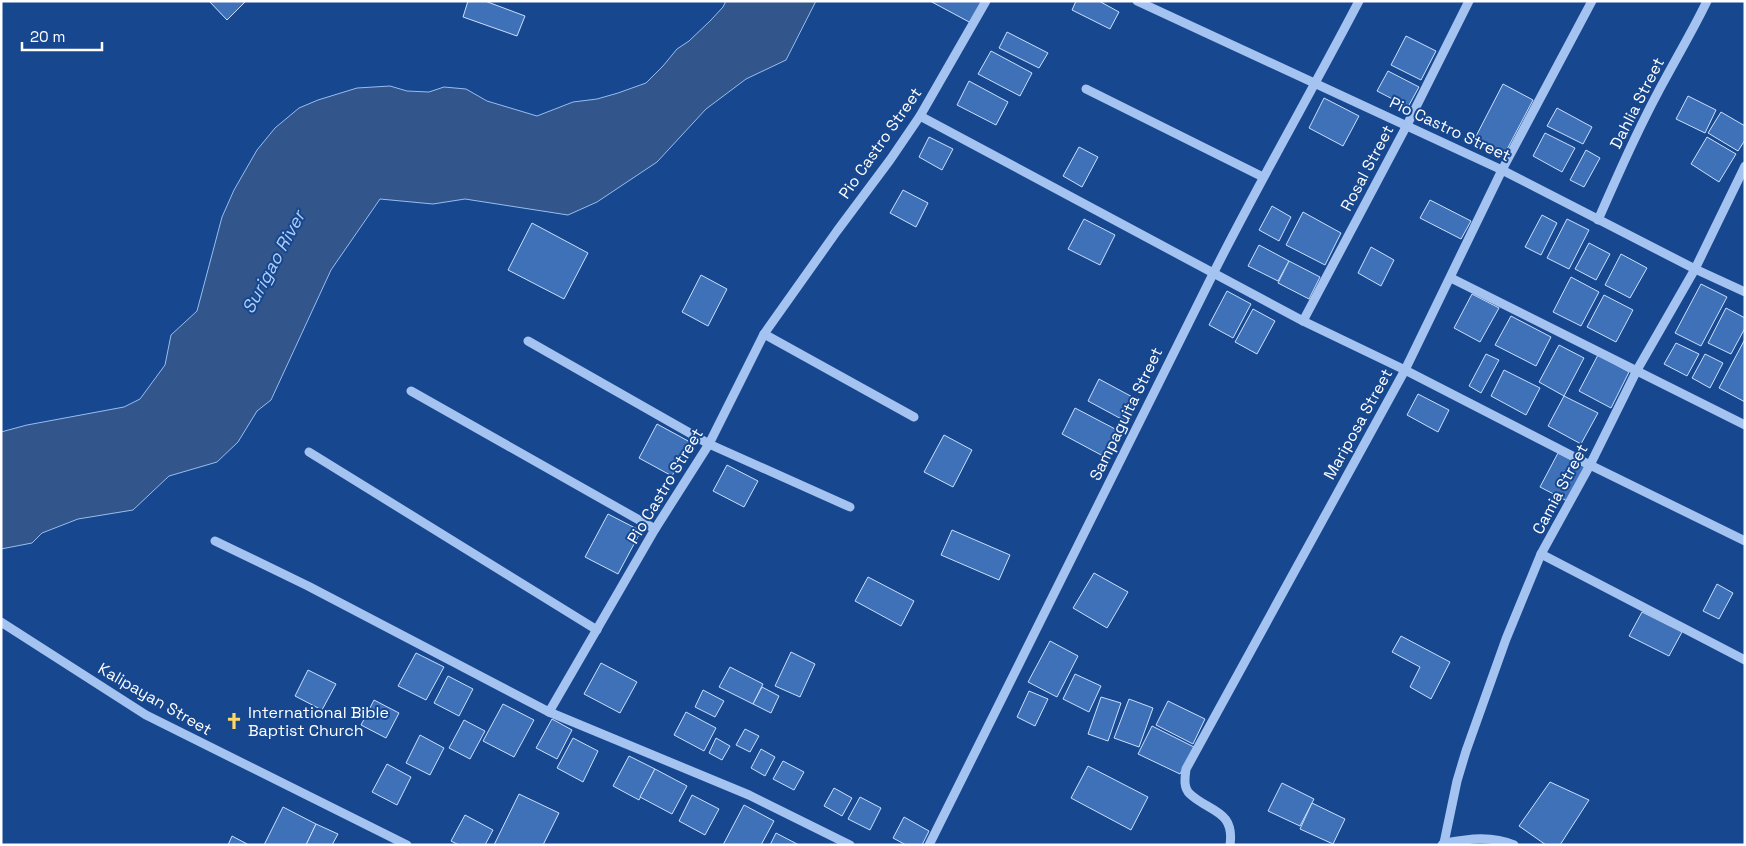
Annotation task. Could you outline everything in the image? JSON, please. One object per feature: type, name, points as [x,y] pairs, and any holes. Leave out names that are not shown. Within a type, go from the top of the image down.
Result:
[{"type":"street","name":"Pio Castro Street","points":[[549,712],[655,529],[709,444],[764,334],[920,116],[986,1]]},
{"type":"street","name":"Pio Castro Street","points":[[1137,1],[1502,170],[1695,269],[1745,292]]},
{"type":"street","name":"Sampaguita Street","points":[[929,845],[1213,273],[1359,1]]},
{"type":"street","name":"Rosal Street","points":[[1303,321],[1469,1]]},
{"type":"street","name":"Mariposa Street","points":[[1230,845],[1230,827],[1222,814],[1189,794],[1184,782],[1186,769],[1405,370],[1502,170],[1592,1]]},
{"type":"street","name":"Dahlia Street","points":[[1598,220],[1631,146],[1707,1]]},
{"type":"street","points":[[1086,89],[1263,177]]},
{"type":"street","points":[[920,116],[1303,321],[1405,370],[1745,542]]},
{"type":"street","name":"Camia Street","points":[[1443,844],[1457,781],[1466,752],[1506,638],[1541,554],[1590,465],[1636,370],[1695,269],[1745,166]]},
{"type":"street","points":[[1451,278],[1745,425]]},
{"type":"street","points":[[764,334],[914,417]]},
{"type":"street","points":[[528,341],[709,444],[850,507]]},
{"type":"street","points":[[411,391],[655,529]]},
{"type":"street","points":[[309,452],[596,630]]},
{"type":"street","points":[[216,541],[308,586],[549,712],[750,795],[850,845]]},
{"type":"street","points":[[1541,554],[1745,660]]},
{"type":"street","name":"Kalipayan Street","points":[[1,622],[146,714],[407,845]]},
{"type":"street","points":[[1443,844],[1484,838],[1514,845]]},
{"type":"water","name":"Surigao River","points":[[726,1],[816,1],[786,60],[746,79],[706,109],[657,162],[597,202],[568,215],[465,199],[433,204],[380,199],[331,270],[271,400],[257,411],[238,442],[217,462],[169,476],[133,510],[78,519],[42,533],[32,543],[1,549],[1,432],[27,425],[124,407],[140,399],[165,365],[171,335],[197,311],[222,217],[234,190],[257,150],[275,128],[299,108],[357,88],[390,86],[407,91],[429,92],[444,87],[466,89],[487,101],[537,116],[573,102],[597,99],[646,83],[677,49],[689,41],[711,20]]},
{"type":"building","points":[[209,1],[246,1],[227,20]]},
{"type":"building","points":[[468,1],[485,1],[525,16],[517,36],[463,17]]},
{"type":"building","points":[[930,1],[982,1],[971,23]]},
{"type":"building","points":[[1076,1],[1099,1],[1119,12],[1110,29],[1072,10]]},
{"type":"building","points":[[1007,32],[1048,53],[1039,68],[999,48]]},
{"type":"building","points":[[1406,36],[1436,51],[1421,80],[1391,65]]},
{"type":"building","points":[[991,51],[1032,73],[1020,96],[978,74]]},
{"type":"building","points":[[1388,71],[1419,87],[1408,107],[1377,91]]},
{"type":"building","points":[[969,81],[1008,102],[996,125],[957,105]]},
{"type":"building","points":[[1503,84],[1533,100],[1503,157],[1473,142]]},
{"type":"building","points":[[1688,96],[1716,110],[1705,133],[1676,119]]},
{"type":"building","points":[[1324,98],[1359,116],[1343,146],[1309,128]]},
{"type":"building","points":[[1557,108],[1592,127],[1583,144],[1547,126]]},
{"type":"building","points":[[1721,112],[1745,126],[1745,140],[1738,151],[1708,133]]},
{"type":"building","points":[[1545,133],[1575,148],[1562,172],[1533,156]]},
{"type":"building","points":[[929,137],[953,149],[942,170],[919,157]]},
{"type":"building","points":[[1707,137],[1736,154],[1719,182],[1691,164]]},
{"type":"building","points":[[1079,147],[1098,157],[1082,187],[1063,176]]},
{"type":"building","points":[[1586,150],[1600,158],[1584,187],[1570,180]]},
{"type":"building","points":[[903,190],[928,203],[916,227],[890,213]]},
{"type":"building","points":[[1430,200],[1471,221],[1461,239],[1420,218]]},
{"type":"building","points":[[1272,206],[1291,217],[1279,241],[1259,230]]},
{"type":"building","points":[[1303,212],[1341,233],[1325,265],[1286,245]]},
{"type":"building","points":[[1542,215],[1557,223],[1541,255],[1525,247]]},
{"type":"building","points":[[1084,219],[1115,235],[1100,265],[1068,249]]},
{"type":"building","points":[[1567,219],[1589,230],[1569,269],[1547,258]]},
{"type":"building","points":[[532,223],[588,253],[564,299],[508,270]]},
{"type":"building","points":[[1589,243],[1610,254],[1596,280],[1575,269]]},
{"type":"building","points":[[1259,245],[1289,261],[1278,281],[1248,266]]},
{"type":"building","points":[[1371,247],[1394,260],[1381,286],[1358,273]]},
{"type":"building","points":[[1621,254],[1647,268],[1630,298],[1605,285]]},
{"type":"building","points":[[1289,261],[1320,277],[1309,299],[1278,283]]},
{"type":"building","points":[[701,275],[727,289],[708,326],[682,312]]},
{"type":"building","points":[[1571,277],[1599,292],[1581,326],[1553,312]]},
{"type":"building","points":[[1701,284],[1727,297],[1701,346],[1675,333]]},
{"type":"building","points":[[1227,291],[1251,304],[1233,338],[1209,325]]},
{"type":"building","points":[[1472,294],[1499,308],[1480,342],[1454,328]]},
{"type":"building","points":[[1604,295],[1633,310],[1616,342],[1587,327]]},
{"type":"building","points":[[1726,308],[1745,318],[1745,328],[1731,354],[1708,343]]},
{"type":"building","points":[[1253,309],[1275,321],[1257,354],[1235,342]]},
{"type":"building","points":[[1511,316],[1551,337],[1536,366],[1495,345]]},
{"type":"building","points":[[1745,339],[1745,402],[1719,388]]},
{"type":"building","points":[[1676,343],[1699,354],[1687,376],[1664,364]]},
{"type":"building","points":[[1559,345],[1584,358],[1564,396],[1539,382]]},
{"type":"building","points":[[1486,354],[1499,360],[1481,393],[1469,386]]},
{"type":"building","points":[[1705,354],[1723,363],[1710,388],[1692,378]]},
{"type":"building","points":[[1598,355],[1629,372],[1611,408],[1579,391]]},
{"type":"building","points":[[1504,370],[1540,388],[1526,415],[1491,396]]},
{"type":"building","points":[[1099,379],[1138,400],[1127,422],[1088,401]]},
{"type":"building","points":[[1418,394],[1449,410],[1438,432],[1407,415]]},
{"type":"building","points":[[1564,396],[1598,413],[1581,444],[1548,426]]},
{"type":"building","points":[[1075,408],[1117,430],[1103,456],[1062,434]]},
{"type":"building","points":[[657,424],[690,442],[672,476],[639,458]]},
{"type":"building","points":[[944,435],[972,450],[953,487],[924,472]]},
{"type":"building","points":[[1558,453],[1587,468],[1569,502],[1540,487]]},
{"type":"building","points":[[727,465],[758,481],[744,507],[713,491]]},
{"type":"building","points":[[608,514],[641,531],[618,574],[585,557]]},
{"type":"building","points":[[952,530],[1010,555],[999,580],[941,555]]},
{"type":"building","points":[[1094,573],[1128,592],[1107,628],[1073,608]]},
{"type":"building","points":[[868,577],[914,601],[901,626],[855,601]]},
{"type":"building","points":[[1717,584],[1733,593],[1719,619],[1703,611]]},
{"type":"building","points":[[1642,612],[1682,632],[1669,656],[1629,636]]},
{"type":"building","points":[[1401,636],[1450,662],[1431,699],[1410,687],[1420,667],[1392,652]]},
{"type":"building","points":[[1050,641],[1078,656],[1057,697],[1028,682]]},
{"type":"building","points":[[791,652],[815,664],[800,697],[775,686]]},
{"type":"building","points":[[416,653],[444,667],[426,700],[398,686]]},
{"type":"building","points":[[601,663],[637,682],[620,713],[584,694]]},
{"type":"building","points":[[730,667],[763,684],[753,704],[719,687]]},
{"type":"building","points":[[308,670],[336,684],[322,710],[295,696]]},
{"type":"building","points":[[1075,674],[1101,686],[1089,712],[1063,699]]},
{"type":"building","points":[[448,676],[473,689],[459,716],[434,703]]},
{"type":"building","points":[[762,687],[779,696],[771,713],[753,704]]},
{"type":"building","points":[[703,690],[724,701],[715,717],[695,707]]},
{"type":"building","points":[[1029,691],[1048,699],[1035,726],[1017,717]]},
{"type":"building","points":[[1101,697],[1121,703],[1108,741],[1088,734]]},
{"type":"building","points":[[1129,699],[1153,708],[1139,747],[1114,738]]},
{"type":"building","points":[[374,700],[399,713],[386,738],[361,725]]},
{"type":"building","points":[[1168,701],[1205,719],[1193,744],[1156,725]]},
{"type":"building","points":[[503,704],[534,720],[514,757],[483,741]]},
{"type":"building","points":[[686,712],[716,728],[704,751],[674,735]]},
{"type":"building","points":[[552,719],[572,730],[557,759],[536,748]]},
{"type":"building","points":[[464,720],[485,731],[470,759],[449,748]]},
{"type":"building","points":[[1152,726],[1194,747],[1180,774],[1138,754]]},
{"type":"building","points":[[745,729],[759,736],[750,752],[736,745]]},
{"type":"building","points":[[420,735],[444,748],[430,775],[406,763]]},
{"type":"building","points":[[573,738],[598,751],[583,782],[557,768]]},
{"type":"building","points":[[716,738],[730,746],[722,760],[709,753]]},
{"type":"building","points":[[761,749],[775,757],[765,776],[751,768]]},
{"type":"building","points":[[629,756],[655,769],[639,800],[613,786]]},
{"type":"building","points":[[783,761],[804,772],[794,790],[773,779]]},
{"type":"building","points":[[387,764],[411,777],[397,805],[372,792]]},
{"type":"building","points":[[1088,766],[1148,797],[1131,830],[1071,798]]},
{"type":"building","points":[[655,769],[687,786],[672,814],[640,797]]},
{"type":"building","points":[[1550,782],[1589,800],[1560,845],[1546,845],[1519,826]]},
{"type":"building","points":[[1282,783],[1314,799],[1300,826],[1268,811]]},
{"type":"building","points":[[834,788],[852,798],[842,816],[824,806]]},
{"type":"building","points":[[519,794],[559,813],[543,845],[494,845]]},
{"type":"building","points":[[692,795],[719,809],[705,835],[679,821]]},
{"type":"building","points":[[860,797],[881,808],[870,830],[848,819]]},
{"type":"building","points":[[1312,803],[1345,819],[1333,844],[1300,829]]},
{"type":"building","points":[[744,805],[774,821],[761,845],[723,845]]},
{"type":"building","points":[[283,807],[316,824],[306,845],[264,845]]},
{"type":"building","points":[[465,815],[493,830],[485,845],[459,845],[451,841]]},
{"type":"building","points":[[904,817],[929,831],[922,845],[906,845],[893,838]]},
{"type":"building","points":[[316,824],[338,834],[332,845],[306,845]]},
{"type":"building","points":[[776,833],[799,845],[770,845]]},
{"type":"building","points":[[232,836],[249,845],[228,845]]},
{"type":"place","name":"International Bible Baptist Church","points":[[234,721]]}]
